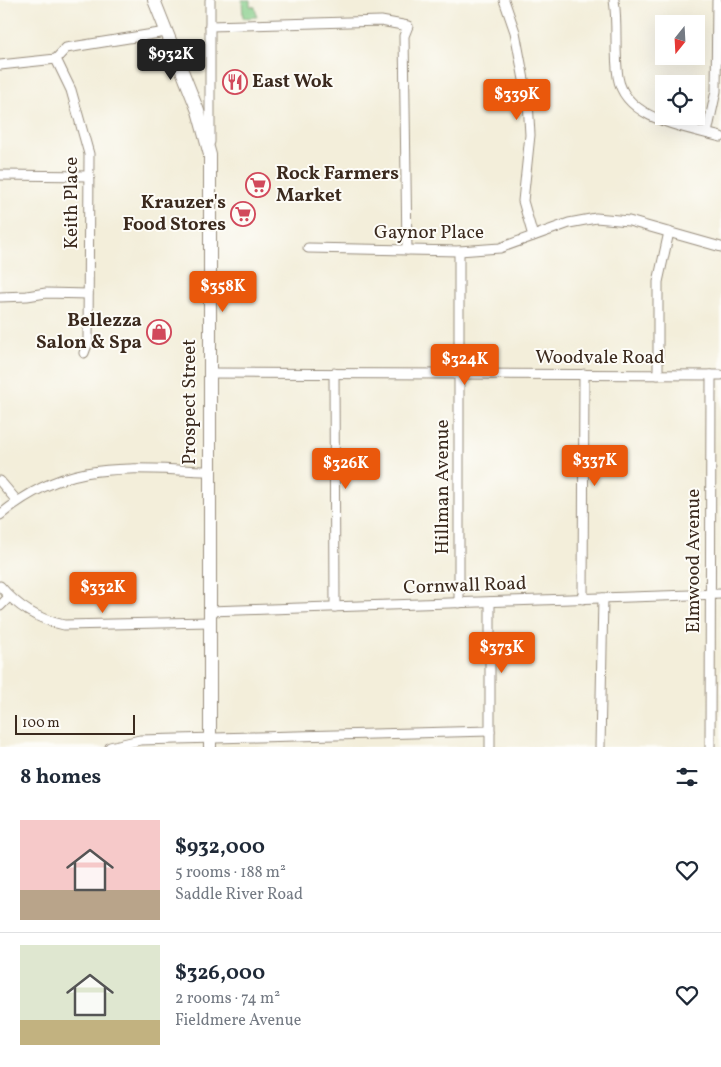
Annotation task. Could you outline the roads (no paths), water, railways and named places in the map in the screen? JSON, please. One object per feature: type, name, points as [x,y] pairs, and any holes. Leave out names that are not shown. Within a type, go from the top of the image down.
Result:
[{"type":"main road","points":[[154,0],[198,112],[210,155]]},
{"type":"main road","name":"Prospect Street","points":[[210,155],[208,373],[210,743]]},
{"type":"street","name":"Prospect Street","points":[[210,0],[210,155]]},
{"type":"street","points":[[504,0],[514,32],[528,101],[530,135],[523,201],[532,236]]},
{"type":"street","points":[[614,0],[618,78],[627,98],[635,108],[646,114],[721,137]]},
{"type":"street","points":[[707,133],[716,91],[717,0]]},
{"type":"street","points":[[210,26],[381,21],[408,26],[404,36],[407,250]]},
{"type":"street","points":[[0,65],[56,59],[66,48],[166,32]]},
{"type":"street","name":"Keith Place","points":[[56,59],[71,90],[86,137],[90,176],[88,342],[84,353]]},
{"type":"street","points":[[0,175],[90,176]]},
{"type":"street","name":"Gaynor Place","points":[[308,248],[459,251],[500,248],[569,223],[596,218],[629,221],[721,248]]},
{"type":"street","points":[[658,375],[658,282],[670,232]]},
{"type":"street","name":"Hillman Avenue","points":[[459,251],[459,603]]},
{"type":"street","points":[[0,296],[26,296],[46,293],[88,294]]},
{"type":"street","name":"Woodvale Road","points":[[208,373],[721,375]]},
{"type":"street","points":[[334,373],[335,607]]},
{"type":"street","points":[[583,599],[584,374]]},
{"type":"street","name":"Elmwood Avenue","points":[[710,747],[711,375]]},
{"type":"street","points":[[0,515],[17,501],[47,484],[71,475],[96,470],[209,471]]},
{"type":"street","points":[[0,481],[17,501]]},
{"type":"street","name":"Cornwall Road","points":[[0,586],[9,597],[36,616],[64,626],[335,607],[721,594]]},
{"type":"street","points":[[0,606],[9,597]]},
{"type":"street","points":[[600,747],[603,598]]},
{"type":"street","points":[[490,602],[490,747]]},
{"type":"street","points":[[110,747],[140,740],[210,743],[490,731]]},
{"type":"place","name":"East Wok","points":[[235,82]]},
{"type":"place","name":"Rock Farmers Market","points":[[258,185]]},
{"type":"place","name":"Krauzer's Food Stores","points":[[243,214]]},
{"type":"place","name":"Bellezza Salon & Spa","points":[[159,332]]}]
